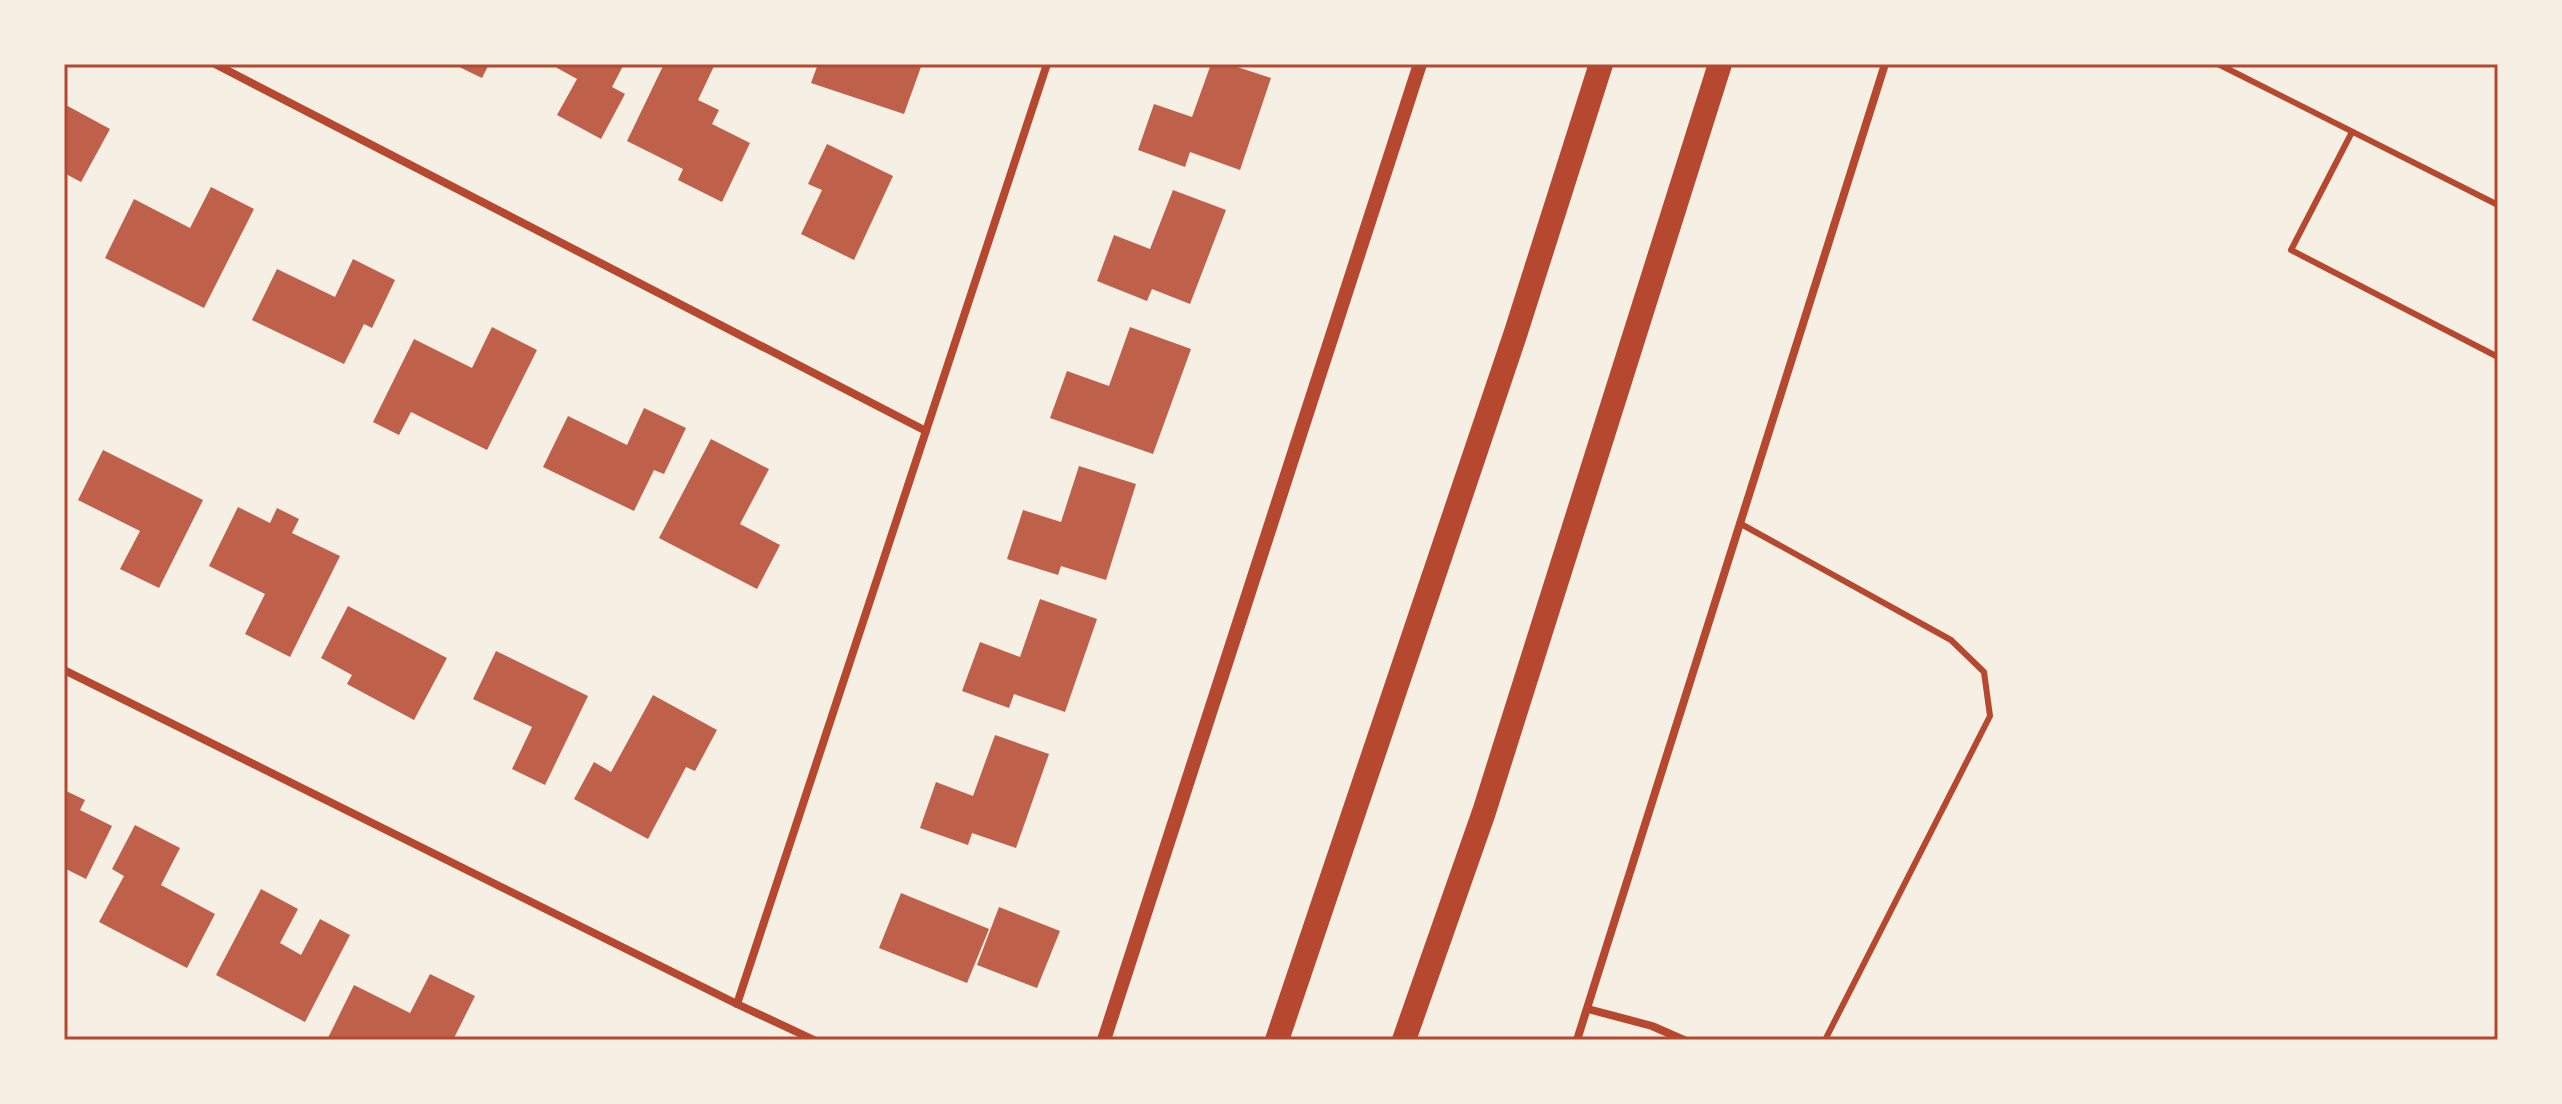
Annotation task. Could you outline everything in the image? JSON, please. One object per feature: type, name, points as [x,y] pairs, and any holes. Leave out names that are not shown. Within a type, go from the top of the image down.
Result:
[{"type":"highway","points":[[1277,1040],[1516,332],[1601,64]]},
{"type":"highway","points":[[1404,1040],[1484,812],[1720,64]]},
{"type":"street","points":[[215,64],[926,431]]},
{"type":"street","points":[[737,1004],[1047,64]]},
{"type":"street","points":[[1104,1040],[1420,64]]},
{"type":"street","points":[[1577,1040],[1885,64]]},
{"type":"street","points":[[64,670],[814,1040]]},
{"type":"street","points":[[1588,1009],[1652,1026],[1684,1040]]},
{"type":"lane","points":[[2218,64],[2498,205]]},
{"type":"lane","points":[[2352,132],[2291,250],[2498,357]]},
{"type":"lane","points":[[1741,524],[1951,640],[1984,672],[1990,716],[1825,1040]]},
{"type":"building","points":[[453,64],[489,64],[482,78]]},
{"type":"building","points":[[550,64],[624,64],[612,87],[625,94],[601,139],[557,115],[577,79]]},
{"type":"building","points":[[664,64],[715,64],[698,100],[719,110],[712,124],[750,143],[722,202],[678,180],[683,169],[627,141]]},
{"type":"building","points":[[818,64],[922,64],[904,114],[811,83]]},
{"type":"building","points":[[1211,64],[1228,64],[1271,78],[1240,170],[1190,152],[1185,167],[1138,150],[1154,104],[1192,117]]},
{"type":"building","points":[[64,104],[110,129],[81,182],[64,173]]},
{"type":"building","points":[[827,144],[893,176],[854,260],[801,234],[822,190],[808,184]]},
{"type":"building","points":[[211,187],[254,209],[204,308],[105,258],[134,199],[190,228]]},
{"type":"building","points":[[1173,190],[1226,210],[1190,304],[1152,289],[1147,301],[1097,281],[1114,235],[1150,249]]},
{"type":"building","points":[[353,259],[395,280],[372,328],[364,324],[344,364],[252,320],[277,269],[335,297]]},
{"type":"building","points":[[492,327],[537,350],[487,450],[411,412],[399,435],[373,422],[414,339],[472,368]]},
{"type":"building","points":[[1130,327],[1191,349],[1153,454],[1050,418],[1067,371],[1109,386]]},
{"type":"building","points":[[644,408],[686,428],[664,474],[654,470],[634,511],[543,467],[568,416],[627,445]]},
{"type":"building","points":[[711,439],[769,469],[740,524],[780,545],[757,589],[659,538]]},
{"type":"building","points":[[103,450],[203,500],[159,588],[120,569],[140,531],[78,500]]},
{"type":"building","points":[[1079,466],[1136,484],[1106,580],[1061,566],[1058,575],[1007,559],[1023,510],[1061,522]]},
{"type":"building","points":[[238,507],[270,523],[277,508],[299,519],[292,533],[340,556],[290,657],[245,634],[265,594],[209,566]]},
{"type":"building","points":[[1040,599],[1097,619],[1065,712],[1014,694],[1009,708],[962,691],[980,642],[1020,657]]},
{"type":"building","points":[[348,606],[447,658],[414,720],[347,684],[352,675],[321,658]]},
{"type":"building","points":[[496,651],[588,696],[545,785],[512,769],[532,727],[473,699]]},
{"type":"building","points":[[653,695],[717,730],[695,771],[686,767],[648,839],[574,799],[594,762],[611,772]]},
{"type":"building","points":[[995,735],[1049,754],[1016,848],[972,833],[968,845],[920,828],[936,782],[973,796]]},
{"type":"building","points":[[64,790],[85,800],[80,810],[112,826],[86,879],[64,868]]},
{"type":"building","points":[[135,825],[180,848],[161,885],[215,914],[187,968],[99,922],[124,876],[112,869]]},
{"type":"building","points":[[261,889],[298,909],[280,943],[301,955],[320,919],[350,935],[305,1022],[216,975]]},
{"type":"building","points":[[901,893],[989,929],[967,983],[879,948]]},
{"type":"building","points":[[999,907],[1060,931],[1037,988],[977,965]]},
{"type":"building","points":[[430,974],[475,996],[453,1040],[327,1040],[354,985],[410,1013]]}]
